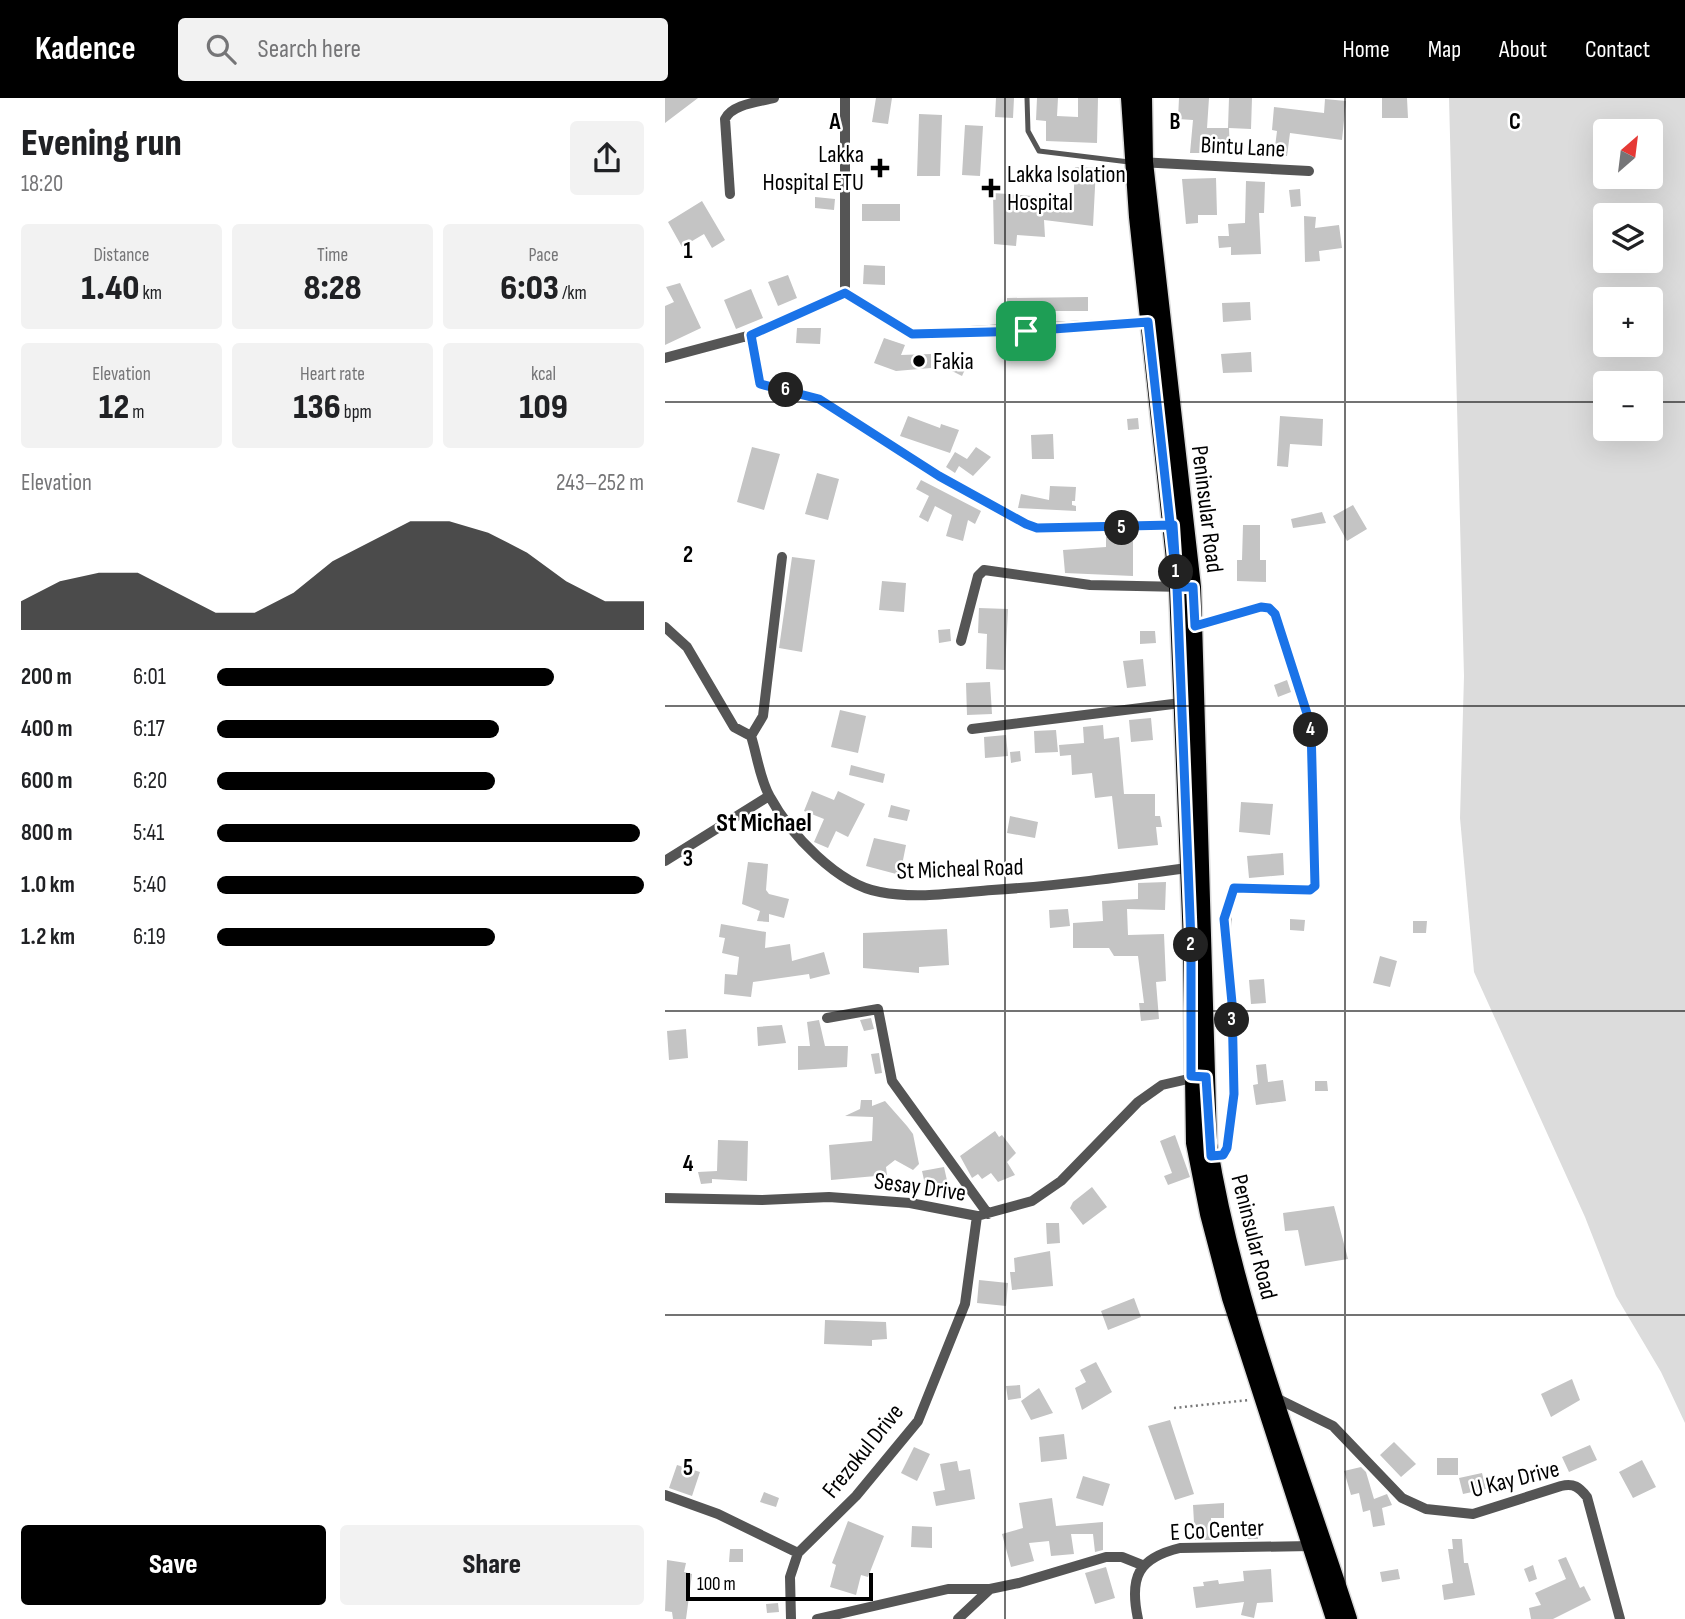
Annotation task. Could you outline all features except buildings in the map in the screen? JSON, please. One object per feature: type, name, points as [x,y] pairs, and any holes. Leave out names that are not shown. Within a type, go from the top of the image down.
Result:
[{"type":"main road","name":"Peninsular Road","points":[[1129,98],[1139,162],[1185,587],[1181,703],[1199,1077],[1219,1209],[1311,1546],[1334,1619]]},
{"type":"main road","name":"Peninsular Road","points":[[1144,98],[1139,162],[1148,322],[1173,525],[1195,626],[1199,1077],[1193,1143],[1208,1214],[1270,1399],[1349,1619]]},
{"type":"street","points":[[730,194],[725,120],[728,113],[774,98]]},
{"type":"street","points":[[845,98],[845,293]]},
{"type":"street","name":"Bintu Lane","points":[[1139,162],[1309,171]]},
{"type":"street","points":[[845,293],[912,334],[1148,322]]},
{"type":"street","points":[[665,358],[751,335],[845,293]]},
{"type":"street","points":[[751,335],[760,384],[819,399],[939,476],[1026,524],[1037,528],[1173,525]]},
{"type":"street","points":[[665,627],[687,646],[734,727],[751,736],[763,716],[782,557]]},
{"type":"street","points":[[961,640],[978,576],[984,570],[1090,585],[1185,587]]},
{"type":"street","points":[[1195,626],[1261,607],[1269,608],[1275,614],[1311,726],[1315,886],[1310,890],[1234,888],[1224,919],[1232,1003],[1234,1094],[1226,1152],[1211,1156]]},
{"type":"street","points":[[972,729],[1181,703]]},
{"type":"street","name":"St Micheal Road","points":[[751,736],[769,796],[807,846],[837,873],[856,885],[877,892],[907,896],[1064,886],[1188,868]]},
{"type":"street","points":[[665,860],[769,796]]},
{"type":"street","points":[[827,1018],[879,1009],[893,1081],[982,1215]]},
{"type":"street","name":"Sesay Drive","points":[[665,1198],[762,1200],[829,1197],[910,1203],[982,1215],[1032,1201],[1061,1181],[1138,1102],[1162,1085],[1199,1077]]},
{"type":"street","name":"Frezokul Drive","points":[[798,1553],[856,1496],[918,1421],[965,1304],[982,1215]]},
{"type":"street","name":"U Kay Drive","points":[[1270,1399],[1333,1426],[1402,1498],[1426,1510],[1473,1514],[1571,1483],[1579,1487],[1587,1497],[1620,1619]]},
{"type":"street","points":[[665,1495],[718,1514],[798,1553],[790,1577],[791,1619]]},
{"type":"street","name":"E Co Center","points":[[1138,1619],[1134,1586],[1142,1565],[1161,1553],[1180,1548],[1311,1546]]},
{"type":"street","points":[[817,1619],[948,1589],[990,1589],[1106,1557],[1122,1558],[1142,1565]]},
{"type":"street","points":[[958,1619],[990,1589]]},
{"type":"lane","points":[[1027,98],[1028,131],[1039,151],[1139,162]]},
{"type":"path","points":[[1174,1408],[1270,1399]]},
{"type":"shaded area","points":[[1449,98],[1685,98],[1685,1423],[1661,1372],[1616,1296],[1585,1217],[1474,972],[1460,818],[1464,676]]},
{"type":"place","name":"Lakka Hospital ETU","points":[[880,168]]},
{"type":"place","name":"Lakka Isolation Hospital","points":[[991,188]]},
{"type":"place","name":"Fakia","points":[[919,361]]},
{"type":"district","name":"St Michael","points":[[764,823]]},
{"type":"route","points":[[1026,331],[912,334],[845,293],[751,335],[760,384],[819,399],[939,476],[1026,524],[1037,528],[1136,528],[1173,525],[1177,587],[1193,587],[1195,626],[1261,607],[1269,608],[1275,614],[1311,726],[1316,877],[1315,886],[1310,890],[1232,890],[1224,919],[1232,1003],[1234,1094],[1227,1148],[1223,1155],[1211,1156],[1206,1077],[1191,1076],[1191,942],[1181,648],[1177,587],[1173,525],[1148,322],[1026,331]]}]
